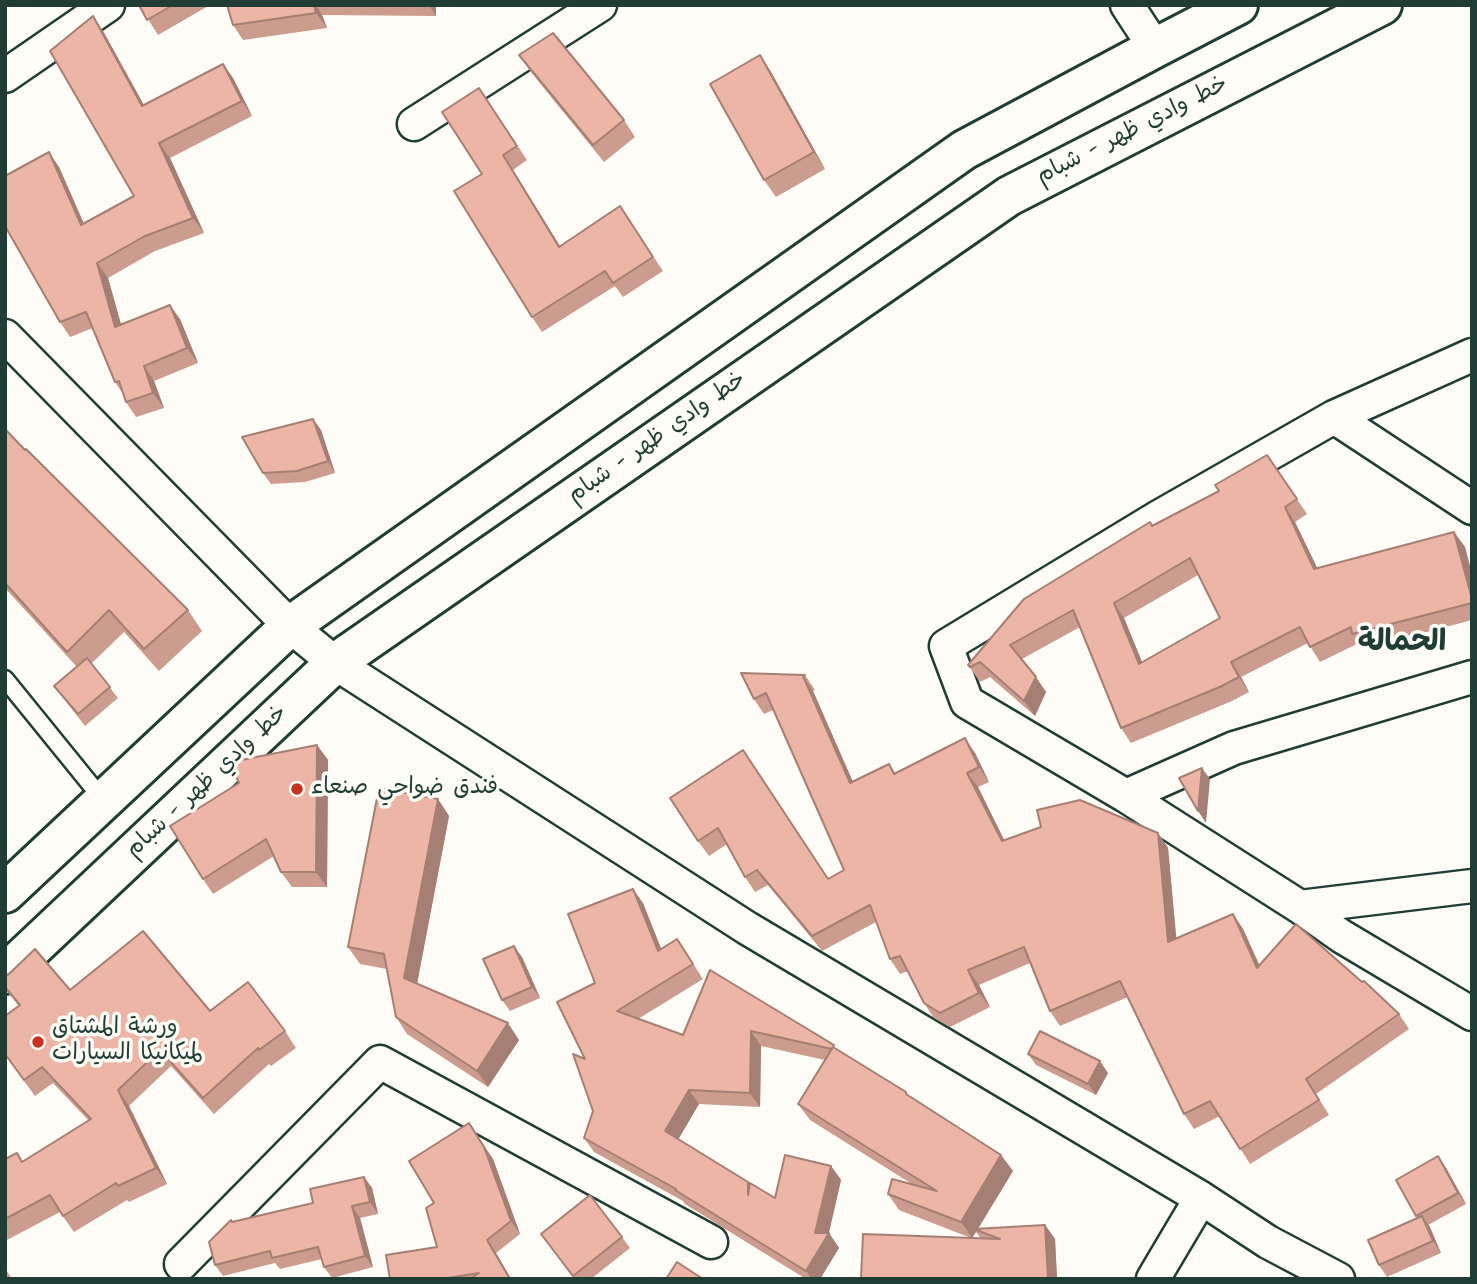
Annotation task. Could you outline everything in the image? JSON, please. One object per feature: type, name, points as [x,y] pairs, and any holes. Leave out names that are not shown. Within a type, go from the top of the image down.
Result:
[{"type":"main road","points":[[5,893],[290,626],[964,150],[1238,5]]},
{"type":"main road","name":"خط وادي ظهر - شبام","points":[[5,974],[335,663],[1009,196],[1382,5]]},
{"type":"street","points":[[5,76],[108,5]]},
{"type":"street","points":[[414,124],[600,5]]},
{"type":"street","points":[[1127,5],[1155,48]]},
{"type":"street","points":[[5,336],[290,626],[335,663],[747,928],[1201,1198],[1268,1242],[1338,1279]]},
{"type":"street","points":[[1472,355],[1334,417],[1157,518],[946,646],[967,702],[1126,796],[1341,936],[1472,1014]]},
{"type":"street","points":[[1334,417],[1472,508]]},
{"type":"street","points":[[1126,796],[1234,748],[1472,677]]},
{"type":"street","points":[[1300,907],[1472,886]]},
{"type":"street","points":[[181,1274],[380,1062],[711,1242]]},
{"type":"street","points":[[1153,1279],[1201,1198]]},
{"type":"lane","points":[[5,679],[104,801]]},
{"type":"building","points":[[139,5],[173,5],[147,20]]},
{"type":"building","points":[[227,5],[314,5],[316,13],[233,25]]},
{"type":"building","points":[[93,16],[142,106],[223,64],[242,101],[159,143],[193,218],[145,236],[97,263],[115,327],[170,305],[187,348],[144,366],[153,393],[126,402],[119,381],[115,382],[86,312],[60,322],[5,226],[5,176],[49,152],[81,225],[134,196],[50,51]]},
{"type":"building","points":[[553,33],[624,120],[593,145],[519,55]]},
{"type":"building","points":[[760,55],[814,152],[764,180],[710,84]]},
{"type":"building","points":[[479,88],[517,146],[503,155],[559,247],[620,206],[653,257],[613,283],[605,271],[532,317],[454,191],[482,174],[442,112]]},
{"type":"building","points":[[313,419],[328,461],[297,471],[263,473],[242,437]]},
{"type":"building","points":[[5,429],[188,610],[144,649],[109,610],[67,652],[5,583]]},
{"type":"building","points":[[1267,455],[1297,499],[1285,507],[1314,569],[1454,532],[1472,603],[1352,634],[1351,627],[1310,647],[1300,627],[1231,662],[1239,677],[1121,728],[1073,610],[1010,645],[1036,677],[1024,701],[980,662],[970,667],[968,665],[1024,599],[1150,522],[1152,526],[1219,491],[1215,485]],"holes":[[[1190,558],[1220,618],[1139,664],[1114,603]]]},
{"type":"building","points":[[87,658],[110,687],[78,714],[54,686]]},
{"type":"building","points":[[741,673],[805,675],[803,676],[850,783],[889,764],[894,774],[965,738],[979,767],[967,773],[1002,841],[1041,827],[1037,810],[1080,800],[1158,833],[1168,942],[1233,914],[1257,968],[1296,924],[1399,1014],[1306,1079],[1319,1100],[1240,1149],[1210,1101],[1184,1114],[1120,981],[1050,1011],[1024,947],[968,970],[979,993],[940,1013],[924,1003],[900,956],[890,959],[870,905],[812,936],[757,870],[745,877],[718,828],[698,841],[670,798],[743,750],[828,879],[844,870],[766,693],[754,699]]},
{"type":"building","points":[[317,745],[316,872],[281,872],[266,839],[203,879],[170,826],[239,783],[231,766],[236,761]]},
{"type":"building","points":[[1202,768],[1198,811],[1179,778]]},
{"type":"building","points":[[379,788],[438,799],[404,978],[508,1023],[477,1071],[396,1017],[384,954],[348,947]]},
{"type":"building","points":[[633,889],[658,951],[677,939],[693,964],[617,1011],[683,1035],[710,970],[834,1045],[832,1049],[751,1031],[750,1093],[689,1090],[665,1131],[748,1182],[748,1195],[750,1183],[775,1198],[785,1155],[831,1166],[815,1233],[829,1233],[806,1271],[676,1189],[584,1138],[593,1111],[573,1054],[585,1059],[557,1002],[595,983],[568,914]]},
{"type":"building","points":[[143,931],[210,1011],[248,982],[285,1031],[259,1050],[258,1048],[203,1098],[160,1050],[118,1090],[156,1168],[118,1186],[116,1183],[63,1216],[50,1195],[5,1219],[5,1159],[17,1153],[22,1162],[91,1119],[42,1067],[24,1080],[5,1054],[5,1016],[20,1005],[5,987],[5,976],[35,949],[70,990]]},
{"type":"building","points":[[514,946],[532,987],[502,1000],[483,959]]},
{"type":"building","points":[[1040,1031],[1100,1061],[1088,1084],[1028,1054]]},
{"type":"building","points":[[833,1047],[1001,1155],[961,1222],[888,1194],[892,1179],[937,1191],[798,1104]]},
{"type":"building","points":[[469,1123],[484,1147],[511,1221],[487,1240],[510,1279],[470,1279],[479,1273],[441,1279],[390,1279],[386,1255],[437,1247],[426,1208],[434,1203],[409,1161]]},
{"type":"building","points":[[1438,1156],[1458,1193],[1416,1216],[1396,1180]]},
{"type":"building","points":[[364,1177],[370,1202],[352,1206],[365,1256],[324,1267],[318,1247],[272,1258],[270,1251],[215,1265],[209,1242],[231,1220],[232,1222],[313,1203],[310,1189]]},
{"type":"building","points":[[590,1195],[622,1237],[573,1276],[541,1234]]},
{"type":"building","points":[[1422,1216],[1433,1241],[1379,1265],[1368,1240]]},
{"type":"building","points":[[1045,1225],[1048,1279],[861,1279],[863,1234],[1000,1239],[974,1229]]},
{"type":"building","points":[[677,1262],[703,1279],[666,1279]]},
{"type":"place","name":"فندق ضواحي صنعاء","points":[[297,789]]},
{"type":"place","name":"ورشة المشتاق لميكانيكا السيارات","points":[[38,1042]]},
{"type":"district","name":"الحمالة","points":[[1402,645]]}]
